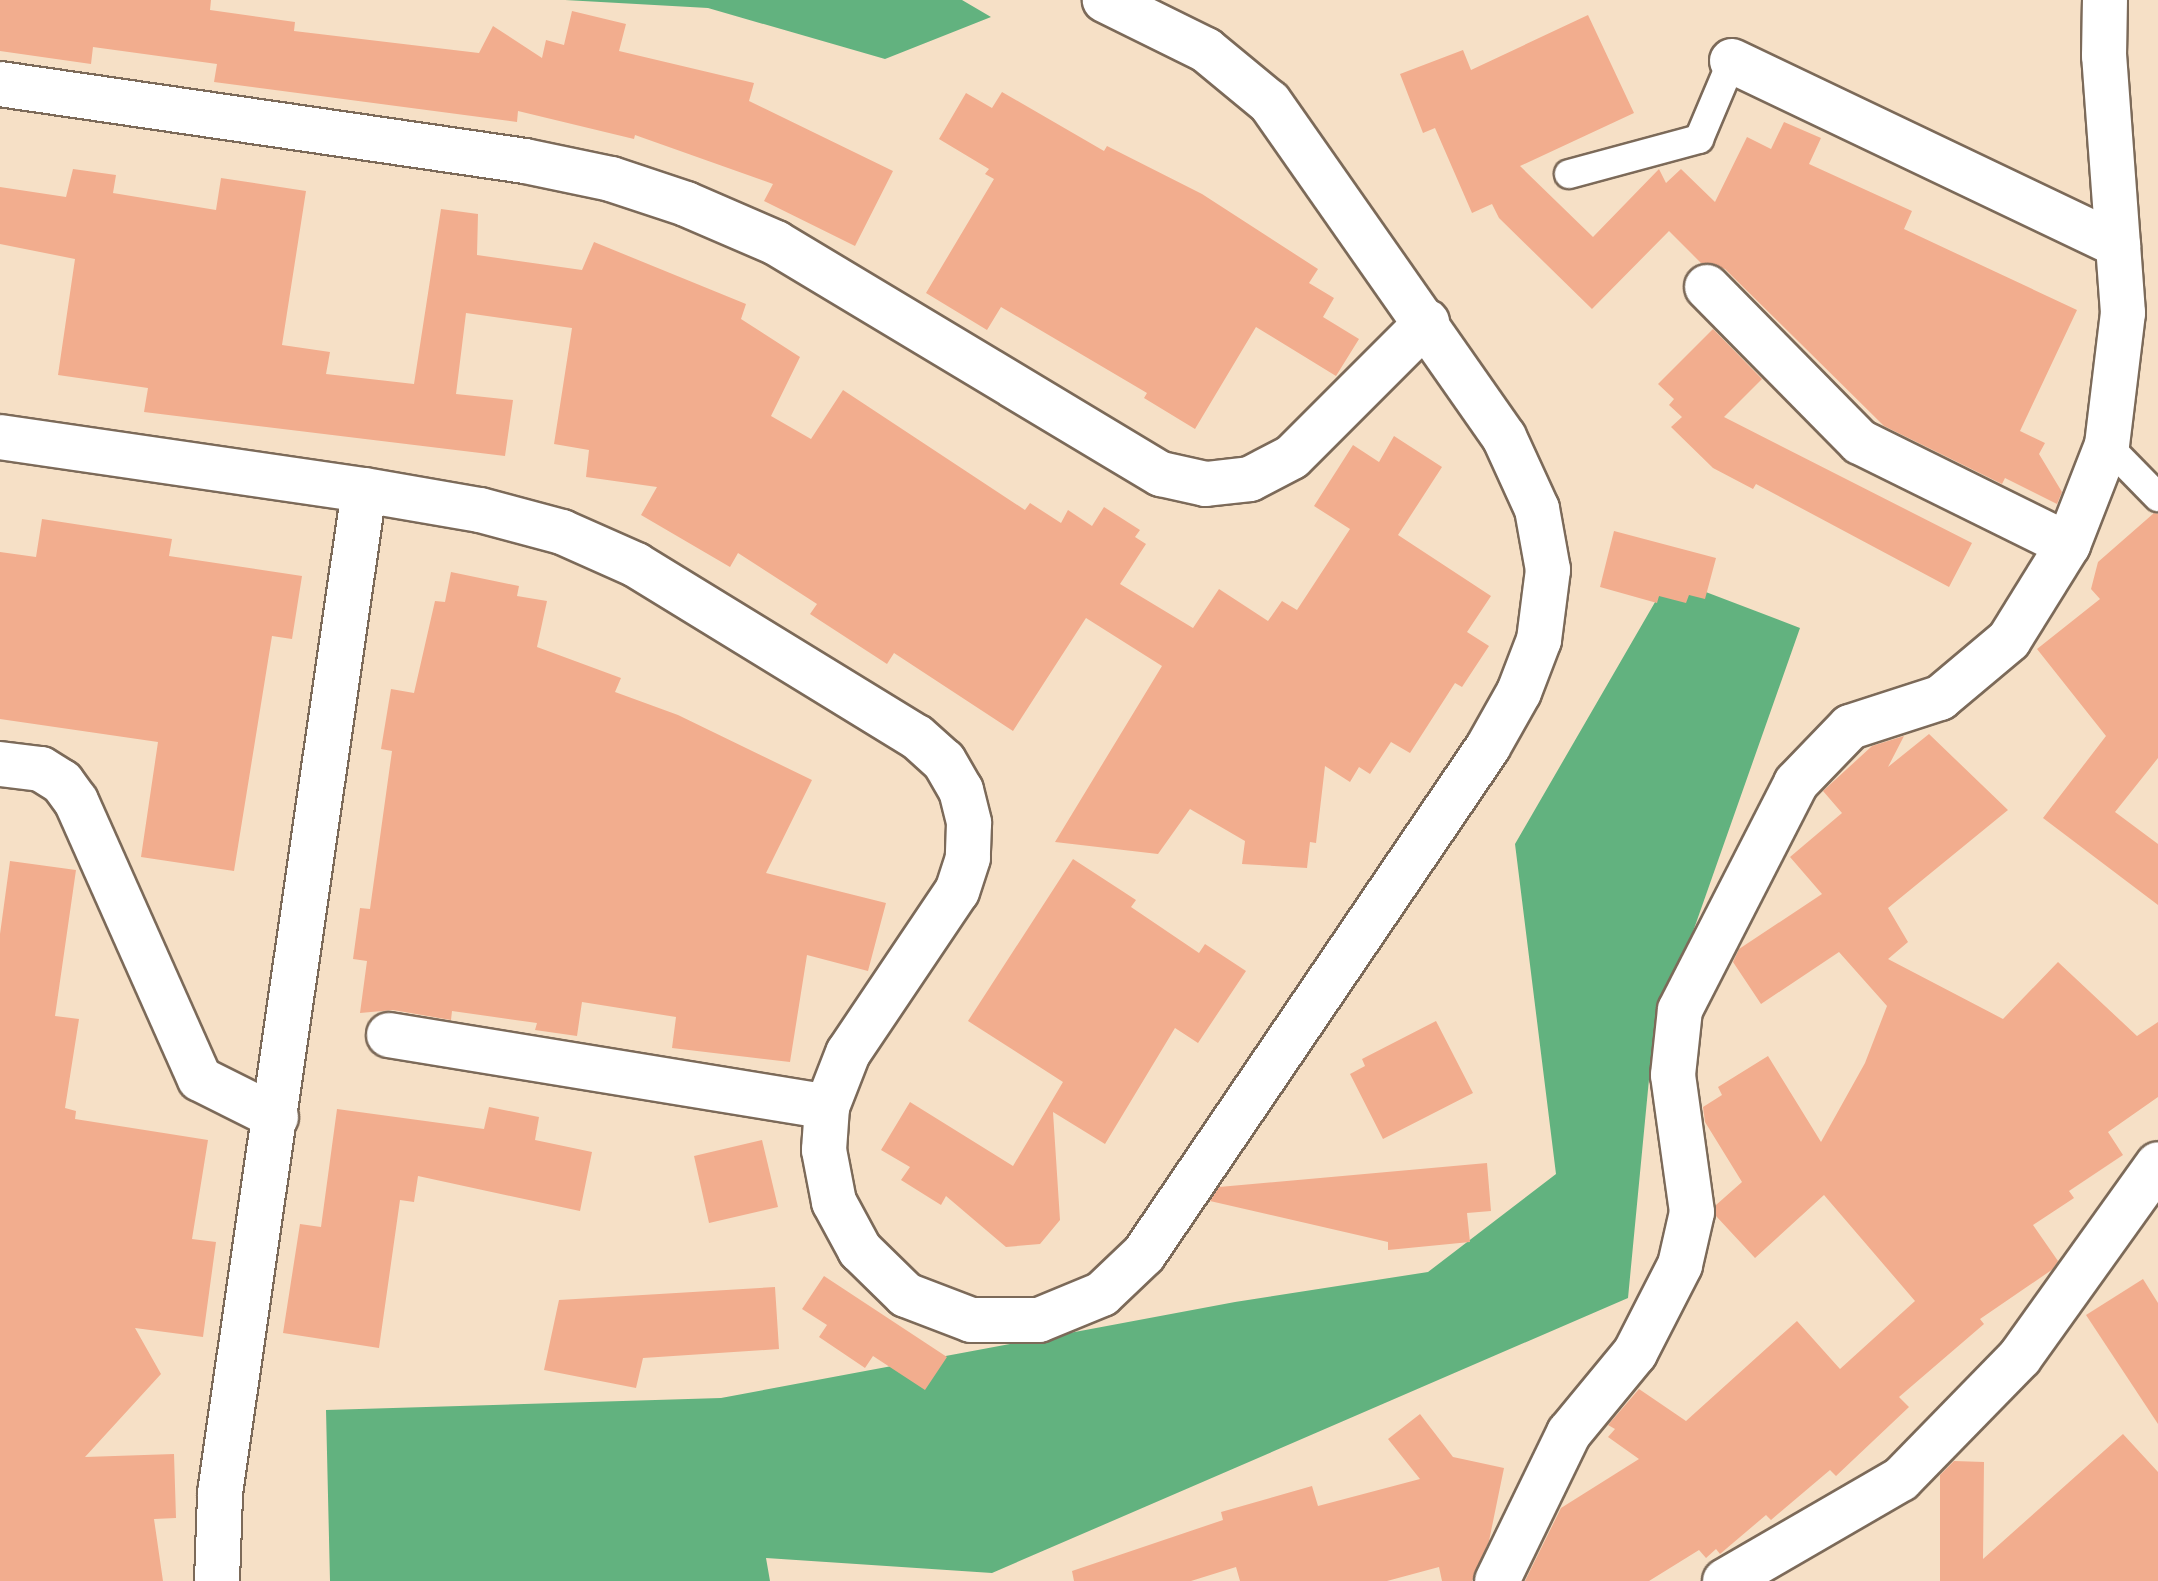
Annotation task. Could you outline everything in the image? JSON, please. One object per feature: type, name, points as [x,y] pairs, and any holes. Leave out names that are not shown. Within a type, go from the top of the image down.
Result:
[{"type":"street","points":[[0,437],[364,490],[480,510],[562,532],[636,565],[917,737],[944,761],[961,790],[969,823],[968,858],[957,891],[848,1053],[827,1107],[824,1150],[834,1202],[860,1250],[906,1295],[971,1320],[1039,1320],[1102,1294],[1144,1254],[1488,747],[1519,692],[1539,640],[1548,570],[1537,509],[1504,437],[1427,322],[1269,102],[1206,50],[1105,0]]},
{"type":"street","points":[[1497,1581],[1569,1433],[1635,1353],[1680,1265],[1692,1212],[1673,1075],[1680,1010],[1796,783],[1850,727],[1940,698],[2009,640],[2068,545],[2107,445],[2123,313],[2104,56],[2105,0]]},
{"type":"street","points":[[1732,61],[2118,245]]},
{"type":"street","points":[[0,84],[525,161],[611,179],[671,199],[776,243],[1161,474],[1206,484],[1250,479],[1292,457],[1427,322]]},
{"type":"street","points":[[1707,287],[1860,442],[2068,545]]},
{"type":"street","points":[[217,1581],[220,1493],[364,490]]},
{"type":"street","points":[[0,764],[41,769],[62,782],[76,801],[200,1079],[276,1117]]},
{"type":"street","points":[[389,1035],[827,1107]]},
{"type":"street","points":[[1725,1581],[1901,1479],[2020,1357],[2158,1164]]},
{"type":"lane","points":[[1569,174],[1699,139],[1732,61]]},
{"type":"lane","points":[[2107,445],[2158,497]]},
{"type":"green space","points":[[565,0],[962,0],[991,17],[885,59],[708,8]]},
{"type":"green space","points":[[1669,578],[1800,628],[1652,1048],[1628,1298],[992,1573],[766,1558],[770,1581],[330,1581],[326,1410],[721,1398],[1235,1302],[1428,1272],[1556,1174],[1515,844]]},
{"type":"building","points":[[0,0],[211,0],[210,10],[295,22],[294,31],[479,53],[493,26],[542,58],[546,40],[564,45],[572,11],[626,24],[619,51],[754,83],[749,101],[893,171],[855,246],[764,201],[773,184],[635,135],[634,139],[518,111],[517,122],[214,82],[217,64],[93,47],[91,64],[0,51]]},
{"type":"building","points":[[1588,15],[1634,113],[1520,166],[1593,237],[1659,169],[1666,183],[1681,169],[1715,202],[1747,137],[1771,149],[1784,122],[1821,138],[1809,164],[1912,211],[1904,229],[2077,310],[2020,431],[2045,443],[2039,454],[2062,492],[2057,504],[2005,478],[2002,484],[1884,426],[1725,269],[1701,263],[1669,231],[1592,309],[1499,218],[1492,204],[1472,213],[1435,128],[1423,133],[1400,74],[1463,50],[1471,70]]},
{"type":"building","points":[[1002,92],[1104,151],[1107,146],[1202,194],[1318,269],[1309,283],[1334,298],[1323,317],[1359,339],[1336,376],[1256,327],[1195,429],[1144,398],[1147,393],[1001,307],[987,330],[926,293],[994,179],[985,174],[989,169],[939,139],[966,93],[992,108]]},
{"type":"building","points":[[73,169],[116,175],[113,193],[216,210],[221,178],[306,191],[282,345],[330,352],[326,374],[414,384],[441,209],[478,214],[477,255],[582,270],[594,242],[746,304],[741,319],[800,357],[771,416],[811,439],[843,390],[1025,510],[1030,503],[1061,523],[1068,510],[1092,526],[1104,507],[1140,530],[1135,537],[1146,544],[1120,584],[1193,628],[1219,589],[1268,621],[1282,601],[1297,610],[1350,529],[1314,506],[1353,445],[1379,462],[1394,436],[1442,467],[1398,535],[1491,596],[1467,632],[1489,646],[1462,687],[1455,683],[1410,753],[1391,742],[1370,774],[1359,767],[1350,782],[1325,766],[1316,843],[1310,842],[1307,868],[1242,864],[1245,841],[1190,809],[1158,854],[1055,842],[1162,666],[1086,618],[1013,731],[894,653],[887,664],[810,614],[817,604],[738,553],[730,567],[641,515],[657,487],[586,477],[589,450],[554,444],[572,328],[466,313],[456,394],[513,400],[505,456],[144,412],[148,388],[58,375],[75,259],[0,244],[0,187],[66,197]]},
{"type":"building","points":[[1713,329],[1762,379],[1724,417],[1972,543],[1949,587],[1756,484],[1753,489],[1713,468],[1671,427],[1682,417],[1669,405],[1674,399],[1658,384]]},
{"type":"building","points":[[2154,513],[2158,514],[2158,758],[2115,812],[2158,844],[2158,905],[2043,818],[2106,736],[2037,649],[2100,599],[2091,589],[2098,562]]},
{"type":"building","points":[[42,519],[172,539],[169,556],[302,576],[292,639],[272,636],[234,871],[141,857],[158,742],[0,719],[0,552],[36,557]]},
{"type":"building","points":[[1614,531],[1716,558],[1705,599],[1689,595],[1686,603],[1659,596],[1657,603],[1600,587]]},
{"type":"building","points":[[451,572],[519,586],[517,596],[547,601],[537,647],[621,678],[615,692],[678,715],[812,780],[766,873],[886,903],[868,971],[807,955],[790,1062],[672,1048],[676,1017],[582,1002],[577,1036],[535,1030],[537,1023],[452,1011],[451,1020],[393,1010],[360,1013],[367,961],[353,959],[360,908],[370,909],[392,751],[381,749],[391,689],[414,693],[435,601],[445,602]]},
{"type":"building","points":[[1929,734],[2008,810],[1888,908],[1908,942],[1888,959],[2003,1019],[2058,962],[2137,1036],[2158,1022],[2158,1097],[2108,1132],[2123,1155],[2069,1191],[2074,1198],[2033,1225],[2058,1261],[2053,1269],[1980,1319],[1984,1324],[1899,1397],[1909,1407],[1836,1476],[1830,1470],[1771,1520],[1766,1515],[1720,1554],[1716,1549],[1706,1558],[1699,1550],[1649,1581],[1525,1581],[1561,1508],[1639,1459],[1608,1437],[1615,1429],[1608,1425],[1639,1389],[1686,1421],[1797,1321],[1840,1369],[1915,1301],[1824,1195],[1755,1258],[1716,1216],[1716,1205],[1742,1182],[1705,1122],[1703,1107],[1722,1095],[1718,1087],[1768,1056],[1821,1142],[1865,1063],[1887,1006],[1839,952],[1761,1004],[1733,962],[1739,949],[1822,894],[1790,857],[1842,813],[1823,791],[1872,746],[1904,736],[1888,767]]},
{"type":"building","points":[[1073,859],[1136,900],[1131,907],[1199,953],[1205,944],[1246,971],[1198,1043],[1175,1028],[1105,1144],[1053,1112],[1060,1220],[1040,1244],[1006,1247],[946,1196],[941,1205],[901,1180],[910,1167],[881,1150],[910,1102],[1013,1166],[1063,1082],[968,1021]]},
{"type":"building","points":[[10,861],[76,870],[55,1016],[79,1019],[65,1108],[76,1111],[75,1119],[208,1140],[192,1239],[216,1242],[203,1337],[135,1328],[161,1374],[85,1457],[174,1454],[176,1518],[154,1519],[163,1581],[0,1581],[0,934]]},
{"type":"building","points":[[1436,1021],[1473,1093],[1383,1139],[1350,1074],[1365,1066],[1362,1059]]},
{"type":"building","points":[[489,1107],[539,1117],[535,1140],[592,1152],[580,1211],[418,1176],[414,1202],[400,1200],[379,1348],[283,1333],[300,1224],[321,1227],[337,1109],[484,1129]]},
{"type":"building","points":[[762,1140],[778,1207],[709,1223],[694,1156]]},
{"type":"building","points":[[1487,1163],[1491,1211],[1467,1213],[1470,1242],[1388,1250],[1388,1242],[1210,1201],[1219,1187]]},
{"type":"building","points":[[824,1276],[947,1357],[925,1390],[873,1356],[865,1368],[819,1337],[827,1325],[802,1309]]},
{"type":"building","points":[[2143,1279],[2158,1303],[2158,1424],[2086,1315]]},
{"type":"building","points":[[775,1287],[779,1349],[643,1358],[636,1388],[544,1370],[559,1300]]},
{"type":"building","points":[[1420,1414],[1453,1457],[1504,1468],[1489,1541],[1472,1581],[1442,1581],[1439,1567],[1387,1581],[1240,1581],[1236,1567],[1191,1581],[1074,1581],[1072,1571],[1223,1520],[1221,1512],[1312,1486],[1318,1506],[1420,1479],[1388,1439]]},
{"type":"building","points":[[2123,1434],[2158,1472],[2158,1581],[1940,1581],[1940,1475],[1954,1461],[1984,1462],[1983,1559]]}]
